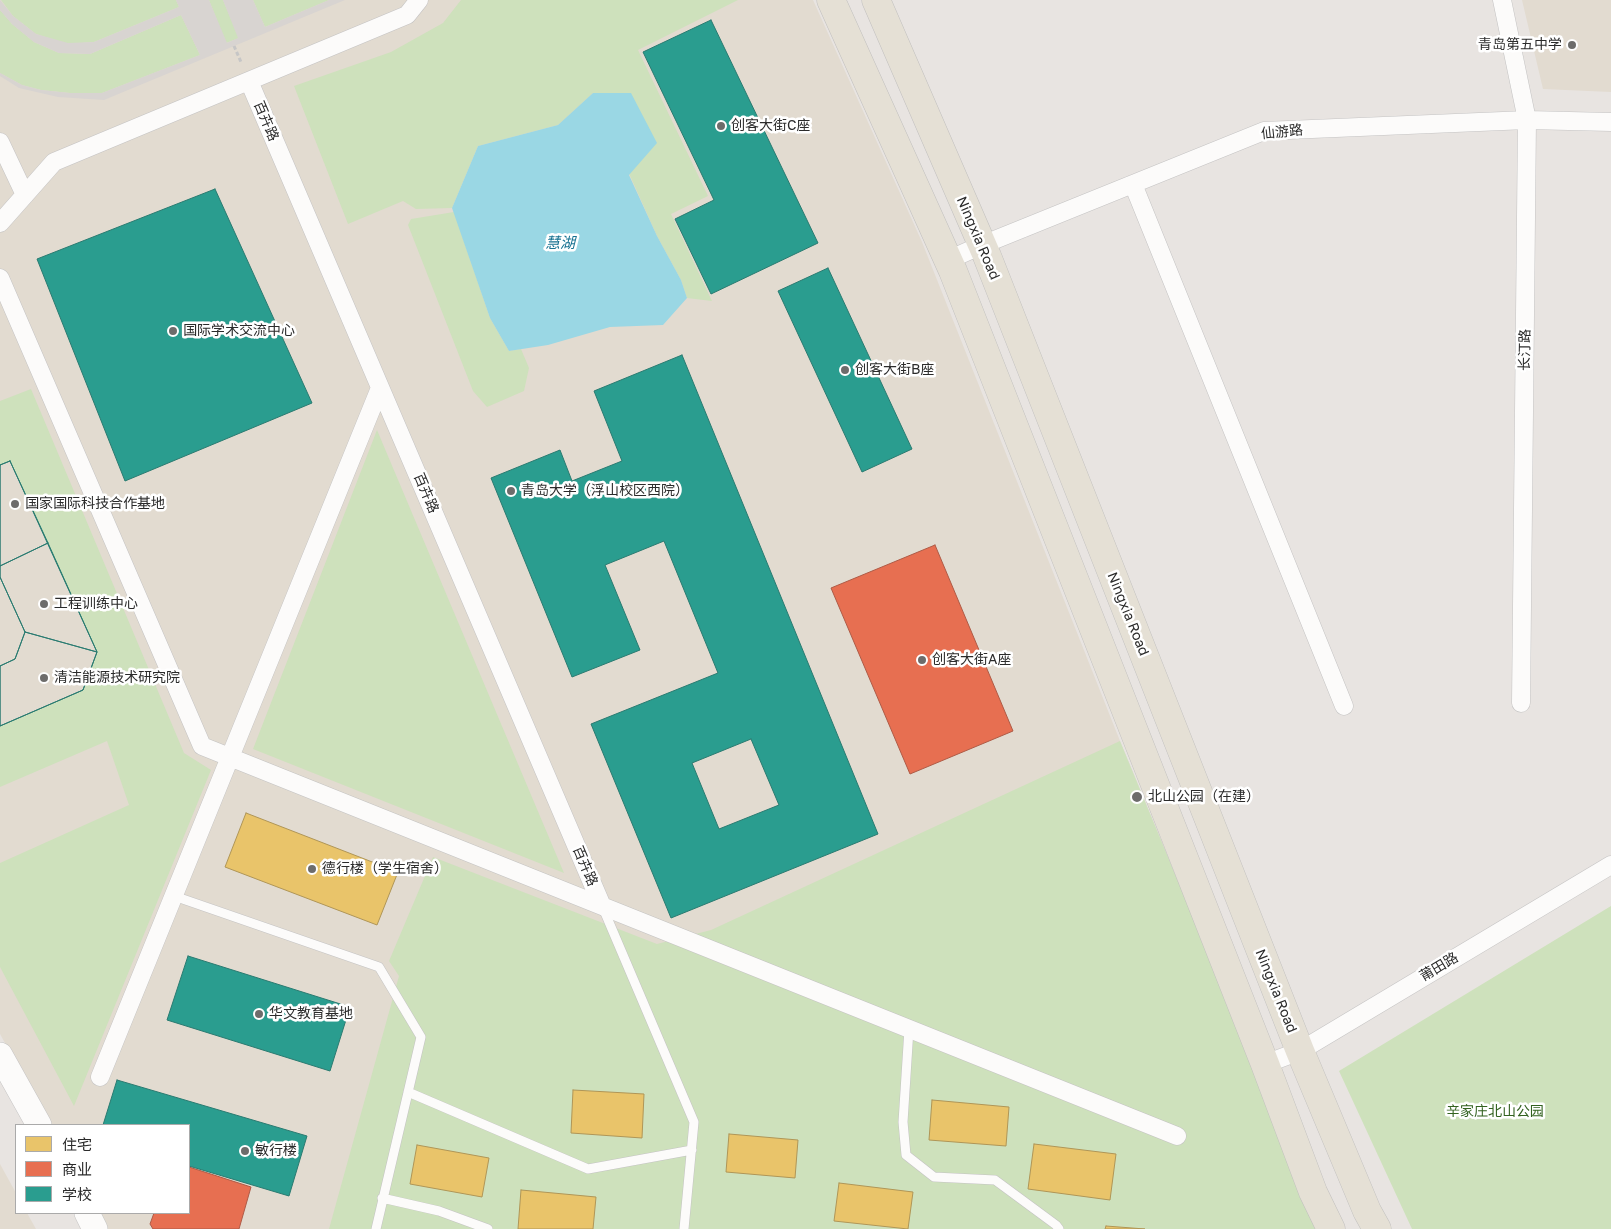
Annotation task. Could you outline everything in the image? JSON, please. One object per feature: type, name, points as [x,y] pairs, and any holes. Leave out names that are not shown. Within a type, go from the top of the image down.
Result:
[{"type":"main road","points":[[831,0],[948,260],[1265,1064],[1313,1192],[1331,1229]]},
{"type":"main road","name":"Ningxia Road","points":[[876,0],[982,244],[1300,1051],[1367,1210],[1377,1229]]},
{"type":"street","points":[[0,223],[54,162],[407,15],[419,0]]},
{"type":"street","name":"长汀路","points":[[1502,0],[1527,120],[1521,703]]},
{"type":"street","name":"百卉路","points":[[249,81],[602,906]]},
{"type":"street","name":"仙游路","points":[[948,260],[982,244],[1264,131],[1527,120],[1611,122]]},
{"type":"street","points":[[0,142],[25,195]]},
{"type":"street","points":[[1133,184],[1344,706]]},
{"type":"street","points":[[0,278],[202,746],[1177,1136]]},
{"type":"street","points":[[100,1077],[380,388]]},
{"type":"street","name":"莆田路","points":[[1265,1064],[1300,1051],[1611,865]]},
{"type":"street","points":[[0,1055],[38,1124]]},
{"type":"street","points":[[87,1214],[95,1229]]},
{"type":"lane","points":[[174,896],[379,967],[421,1037],[376,1229]]},
{"type":"lane","points":[[602,906],[694,1122],[684,1229]]},
{"type":"lane","points":[[909,1029],[903,1122],[906,1155],[934,1177],[995,1180],[1059,1229]]},
{"type":"lane","points":[[408,1092],[588,1169],[692,1150]]},
{"type":"lane","points":[[382,1198],[439,1211],[488,1229]]},
{"type":"shaded area","name":"青岛大学（浮山校区西院）","points":[[0,0],[813,0],[922,242],[1120,741],[1322,1229],[108,1229],[100,1214],[190,1214],[190,1124],[49,1124],[0,1034]]},
{"type":"shaded area","points":[[0,0],[13,16],[36,34],[68,43],[94,42],[179,7],[176,0],[209,0],[227,43],[238,38],[223,0],[253,0],[265,27],[329,0],[345,0],[104,100],[58,97],[19,88],[0,76],[0,73],[22,85],[41,90],[70,93],[102,93],[200,55],[181,15],[90,54],[59,53],[34,42],[12,24],[0,10]]},
{"type":"shaded area","name":"青岛第五中学","points":[[1522,0],[1611,0],[1611,92],[1543,89]]},
{"type":"shaded area","points":[[0,1164],[15,1191],[15,1214],[28,1214],[36,1229],[0,1229]]},
{"type":"green space","points":[[1,0],[176,0],[179,7],[94,42],[68,44],[36,34],[13,16]]},
{"type":"green space","points":[[209,0],[223,0],[239,38],[226,43]]},
{"type":"green space","points":[[253,0],[329,0],[265,27]]},
{"type":"green space","points":[[461,0],[738,0],[638,50],[708,196],[671,214],[712,301],[687,298],[681,280],[657,236],[593,93],[558,125],[478,146],[452,208],[416,209],[403,201],[348,224],[294,86],[391,52],[443,23]]},
{"type":"green space","points":[[0,10],[12,24],[34,42],[59,53],[90,54],[181,15],[200,55],[102,93],[70,93],[41,90],[22,85],[0,73]]},
{"type":"green space","points":[[454,212],[490,318],[509,351],[521,349],[529,368],[524,391],[487,407],[473,391],[408,225],[411,219]]},
{"type":"green space","points":[[31,389],[184,753],[211,770],[74,1106],[0,967],[0,863],[129,805],[107,741],[0,787],[0,726],[83,690],[97,652],[10,461],[0,465],[0,401]]},
{"type":"green space","points":[[377,430],[564,873],[253,749]]},
{"type":"green space","points":[[1120,741],[1322,1229],[329,1229],[399,976],[389,961],[433,857],[657,944],[711,930]]},
{"type":"green space","name":"辛家庄北山公园","points":[[1611,906],[1611,1229],[1412,1229],[1339,1071]]},
{"type":"water","name":"慧湖","points":[[593,93],[631,93],[657,143],[629,175],[657,236],[681,280],[687,298],[663,325],[610,327],[548,345],[509,351],[490,318],[452,208],[478,146],[558,125]]},
{"type":"building: 住宅","name":"德行楼（学生宿舍）","points":[[246,813],[398,872],[377,925],[225,867]]},
{"type":"building: 住宅","points":[[573,1090],[644,1094],[642,1138],[571,1133]]},
{"type":"building: 住宅","points":[[932,1100],[1009,1107],[1006,1146],[929,1140]]},
{"type":"building: 住宅","points":[[729,1134],[798,1140],[795,1178],[726,1172]]},
{"type":"building: 住宅","points":[[1034,1144],[1116,1154],[1110,1200],[1028,1189]]},
{"type":"building: 住宅","points":[[417,1145],[489,1158],[482,1197],[410,1184]]},
{"type":"building: 住宅","points":[[839,1183],[913,1192],[908,1229],[834,1221]]},
{"type":"building: 住宅","points":[[521,1190],[596,1197],[593,1229],[518,1229]]},
{"type":"building: 住宅","points":[[1106,1226],[1145,1229],[1105,1229]]},
{"type":"building: 商业","name":"创客大街A座","points":[[935,545],[1013,731],[910,774],[831,588]]},
{"type":"building: 商业","points":[[190,1167],[251,1187],[239,1229],[153,1229],[150,1224],[154,1214],[190,1214]]},
{"type":"building: 学校","name":"创客大街C座","points":[[711,20],[818,243],[711,294],[675,219],[714,200],[643,52]]},
{"type":"building: 学校","name":"国际学术交流中心","points":[[215,189],[312,403],[125,481],[37,259]]},
{"type":"building: 学校","name":"创客大街B座","points":[[828,268],[912,449],[862,472],[778,291]]},
{"type":"building: 学校","points":[[682,355],[878,834],[671,918],[591,724],[718,673],[664,541],[605,565],[640,650],[572,677],[491,478],[560,450],[572,481],[622,461],[594,391]],"holes":[[[751,739],[779,805],[719,829],[692,763]]]},
{"type":"building: 学校","points":[[10,461],[97,652],[83,690],[0,726],[0,666],[15,659],[25,632],[0,577],[0,465]]},
{"type":"building: 学校","name":"国家国际科技合作基地","points":[[10,461],[48,543],[0,566],[0,465]]},
{"type":"building: 学校","name":"工程训练中心","points":[[48,543],[97,652],[25,632],[0,577],[0,566]]},
{"type":"building: 学校","name":"清洁能源技术研究院","points":[[25,632],[97,652],[83,690],[0,726],[0,666],[15,659]]},
{"type":"building: 学校","name":"华文教育基地","points":[[188,956],[350,1007],[330,1071],[167,1020]]},
{"type":"building: 学校","name":"敏行楼","points":[[117,1080],[307,1136],[289,1196],[190,1166],[190,1124],[103,1124]]},
{"type":"place","name":"青岛第五中学","points":[[1572,45]]},
{"type":"place","name":"创客大街C座","points":[[721,126]]},
{"type":"place","name":"国际学术交流中心","points":[[173,331]]},
{"type":"place","name":"创客大街B座","points":[[845,370]]},
{"type":"place","name":"青岛大学（浮山校区西院）","points":[[511,491]]},
{"type":"place","name":"国家国际科技合作基地","points":[[15,504]]},
{"type":"place","name":"工程训练中心","points":[[44,604]]},
{"type":"place","name":"创客大街A座","points":[[922,660]]},
{"type":"place","name":"清洁能源技术研究院","points":[[44,678]]},
{"type":"place","name":"北山公园（在建）","points":[[1137,797]]},
{"type":"place","name":"德行楼（学生宿舍）","points":[[312,869]]},
{"type":"place","name":"华文教育基地","points":[[259,1014]]},
{"type":"place","name":"敏行楼","points":[[245,1151]]}]
